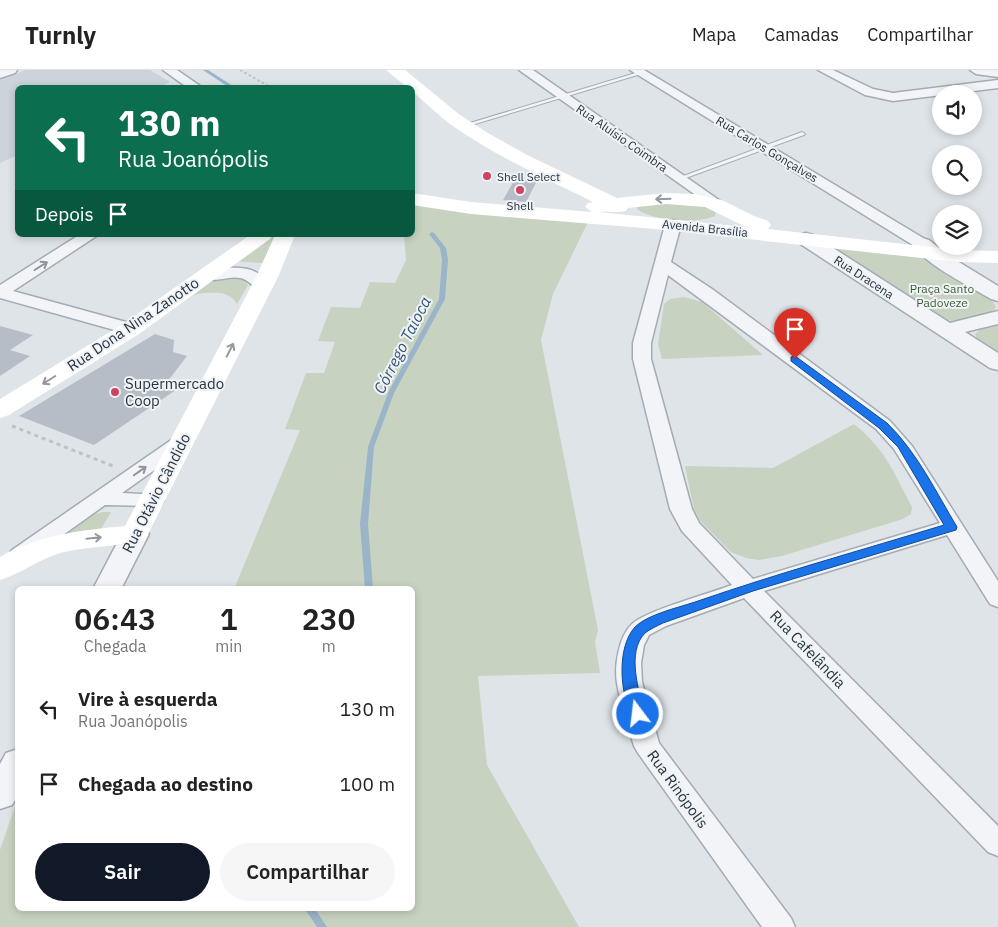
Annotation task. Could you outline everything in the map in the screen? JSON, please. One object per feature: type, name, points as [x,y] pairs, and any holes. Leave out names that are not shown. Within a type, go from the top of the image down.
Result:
[{"type":"main road","points":[[394,70],[415,85]]},
{"type":"main road","points":[[415,85],[464,126],[538,168],[613,204],[671,224],[717,222],[725,216],[723,208]]},
{"type":"main road","name":"Avenida Brasília","points":[[415,182],[438,194],[464,202],[507,207],[589,208],[664,199],[700,200],[723,208],[751,222],[766,226],[894,234],[932,245]]},
{"type":"main road","points":[[548,209],[567,202],[572,194],[573,185]]},
{"type":"main road","name":"Avenida Brasília","points":[[415,199],[514,212],[671,224],[806,239],[932,247]]},
{"type":"main road","name":"Rua Dona Nina Zanotto","points":[[4,417],[260,237]]},
{"type":"main road","name":"Rua Otávio Cândido","points":[[135,534],[262,286],[284,237]]},
{"type":"main road","name":"Avenida Brasília","points":[[982,247],[998,247]]},
{"type":"main road","name":"Avenida Brasília","points":[[964,255],[971,257],[998,257]]},
{"type":"main road","points":[[7,565],[36,551],[63,543],[135,534]]},
{"type":"street","points":[[0,74],[11,70]]},
{"type":"street","points":[[169,70],[192,85]]},
{"type":"street","name":"Rua Aluísio Coimbra","points":[[525,70],[723,208]]},
{"type":"street","points":[[824,70],[869,92],[893,97],[906,97],[998,84]]},
{"type":"street","points":[[976,70],[998,73]]},
{"type":"street","name":"Rua Carlos Gonçalves","points":[[639,71],[764,148],[894,234]]},
{"type":"street","name":"Rua Cafelândia","points":[[671,224],[642,343],[642,359],[681,509],[690,526],[748,588],[998,844]]},
{"type":"street","points":[[0,292],[87,237]]},
{"type":"street","name":"Rua Dracena","points":[[806,239],[998,363]]},
{"type":"street","points":[[947,255],[998,295]]},
{"type":"street","points":[[662,264],[706,294],[883,425],[902,446],[951,527],[998,599]]},
{"type":"street","points":[[206,276],[239,273],[251,275],[259,280],[262,286]]},
{"type":"street","points":[[656,290],[687,289],[706,294]]},
{"type":"street","points":[[0,292],[131,329]]},
{"type":"street","points":[[948,330],[998,318]]},
{"type":"street","points":[[7,565],[184,440]]},
{"type":"street","points":[[100,499],[153,500]]},
{"type":"street","name":"Rua Rinópolis","points":[[780,927],[647,746],[629,682],[629,663],[632,645],[640,630],[658,620],[748,588],[951,527]]},
{"type":"street","name":"Rua Otávio Cândido","points":[[109,586],[135,534]]},
{"type":"street","points":[[0,796],[15,768]]},
{"type":"lane","points":[[464,126],[639,71]]},
{"type":"lane","points":[[681,178],[802,134]]},
{"type":"path","points":[[240,70],[267,85]]},
{"type":"path","points":[[4,417],[134,474]]},
{"type":"shaded area","points":[[26,70],[150,70],[170,82],[164,85],[15,85],[15,156],[0,163],[0,80]]},
{"type":"green space","points":[[692,201],[716,210],[715,216],[697,220],[675,220],[653,216],[637,209],[638,206]]},
{"type":"green space","points":[[415,205],[588,222],[553,294],[541,340],[598,630],[595,642],[600,673],[478,676],[487,765],[579,927],[0,927],[0,850],[15,806],[15,911],[415,911],[415,586],[235,586],[300,430],[285,429],[306,373],[324,373],[335,342],[318,341],[331,307],[360,308],[370,282],[395,283],[406,260],[404,237],[415,237]]},
{"type":"green space","points":[[266,237],[276,237],[262,263],[233,261]]},
{"type":"green space","name":"Praça Santo Padoveze","points":[[828,246],[921,256],[992,300],[996,307],[984,316],[971,319],[955,321],[939,318]]},
{"type":"green space","points":[[237,277],[248,285],[237,304],[233,299],[224,294],[193,295],[214,278]]},
{"type":"green space","points":[[684,297],[702,302],[763,355],[662,359],[658,344],[664,304],[670,299]]},
{"type":"green space","name":"Praça Santo Padoveze","points":[[998,323],[998,353],[977,339],[975,334],[983,327]]},
{"type":"green space","points":[[854,424],[874,443],[888,462],[912,507],[911,514],[903,519],[782,556],[759,560],[746,558],[731,552],[700,521],[694,509],[685,466],[773,468]]},
{"type":"green space","points":[[111,512],[101,529],[66,533],[91,515]]},
{"type":"building","name":"Shell","points":[[515,179],[537,181],[526,202],[503,200]]},
{"type":"building","points":[[0,326],[33,335],[10,350],[30,356],[0,376]]},
{"type":"building","name":"Supermercado Coop","points":[[155,334],[174,340],[173,352],[187,356],[164,386],[176,390],[94,445],[19,416]]},
{"type":"waterway","name":"Córrego Taioca","points":[[205,70],[229,85]]},
{"type":"waterway","name":"Córrego Taioca","points":[[369,586],[364,524],[371,447],[391,393],[442,299],[445,260],[443,248],[432,234]]},
{"type":"waterway","name":"Córrego Taioca","points":[[311,911],[322,927]]},
{"type":"place","name":"Shell Select","points":[[487,176]]},
{"type":"place","name":"Shell","points":[[520,190]]},
{"type":"place","name":"Supermercado Coop","points":[[115,392]]},
{"type":"route","points":[[638,714],[629,682],[629,663],[632,645],[640,630],[658,620],[748,588],[951,527],[902,446],[893,435],[883,425],[795,359]]}]
